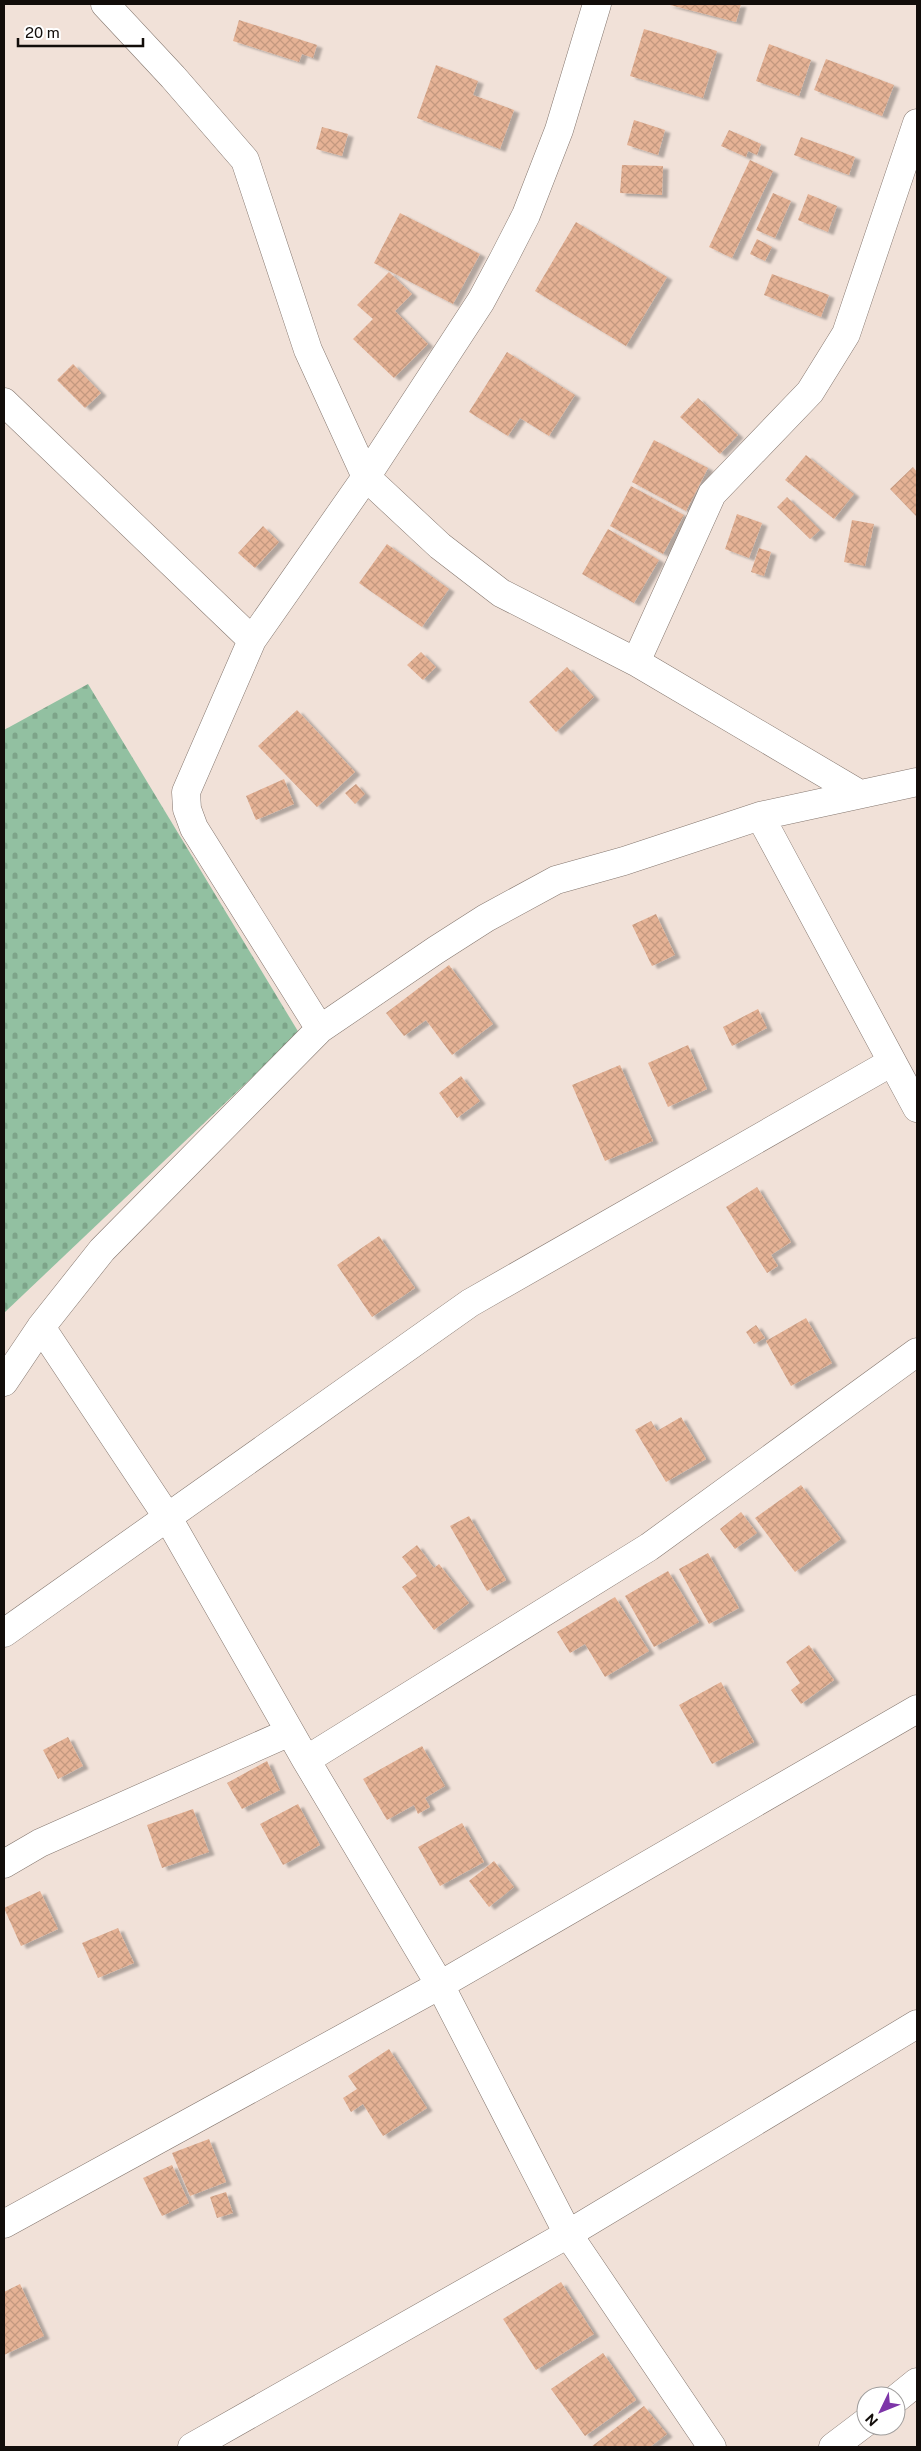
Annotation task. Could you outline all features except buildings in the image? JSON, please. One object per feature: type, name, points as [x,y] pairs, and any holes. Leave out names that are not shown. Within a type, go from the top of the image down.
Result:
[{"type":"street","points":[[105,4],[173,77],[245,160],[308,350],[366,476],[440,546],[501,593],[636,662],[858,793]]},
{"type":"street","points":[[320,1029],[194,828],[187,809],[186,792],[252,640],[366,476],[481,301],[526,215],[559,130],[597,4]]},
{"type":"street","points":[[636,662],[712,494],[810,392],[846,334],[917,122]]},
{"type":"street","points":[[4,402],[252,640]]},
{"type":"street","points":[[4,1382],[41,1327],[102,1250],[320,1029],[436,950],[542,887],[570,876],[624,861],[760,816],[858,793],[917,782]]},
{"type":"street","points":[[760,816],[917,1108]]},
{"type":"street","points":[[4,1634],[470,1304],[892,1062]]},
{"type":"street","points":[[41,1327],[168,1518],[306,1760],[440,1985],[568,2234],[712,2447]]},
{"type":"street","points":[[306,1760],[649,1547],[917,1352]]},
{"type":"street","points":[[4,2224],[440,1985],[917,1709]]},
{"type":"street","points":[[4,1864],[40,1843],[290,1732]]},
{"type":"street","points":[[192,2447],[568,2234],[917,2024]]},
{"type":"street","points":[[906,2391],[917,2382]]},
{"type":"street","points":[[833,2447],[856,2430]]},
{"type":"green space","points":[[88,684],[299,1033],[4,1313],[4,730]]}]
